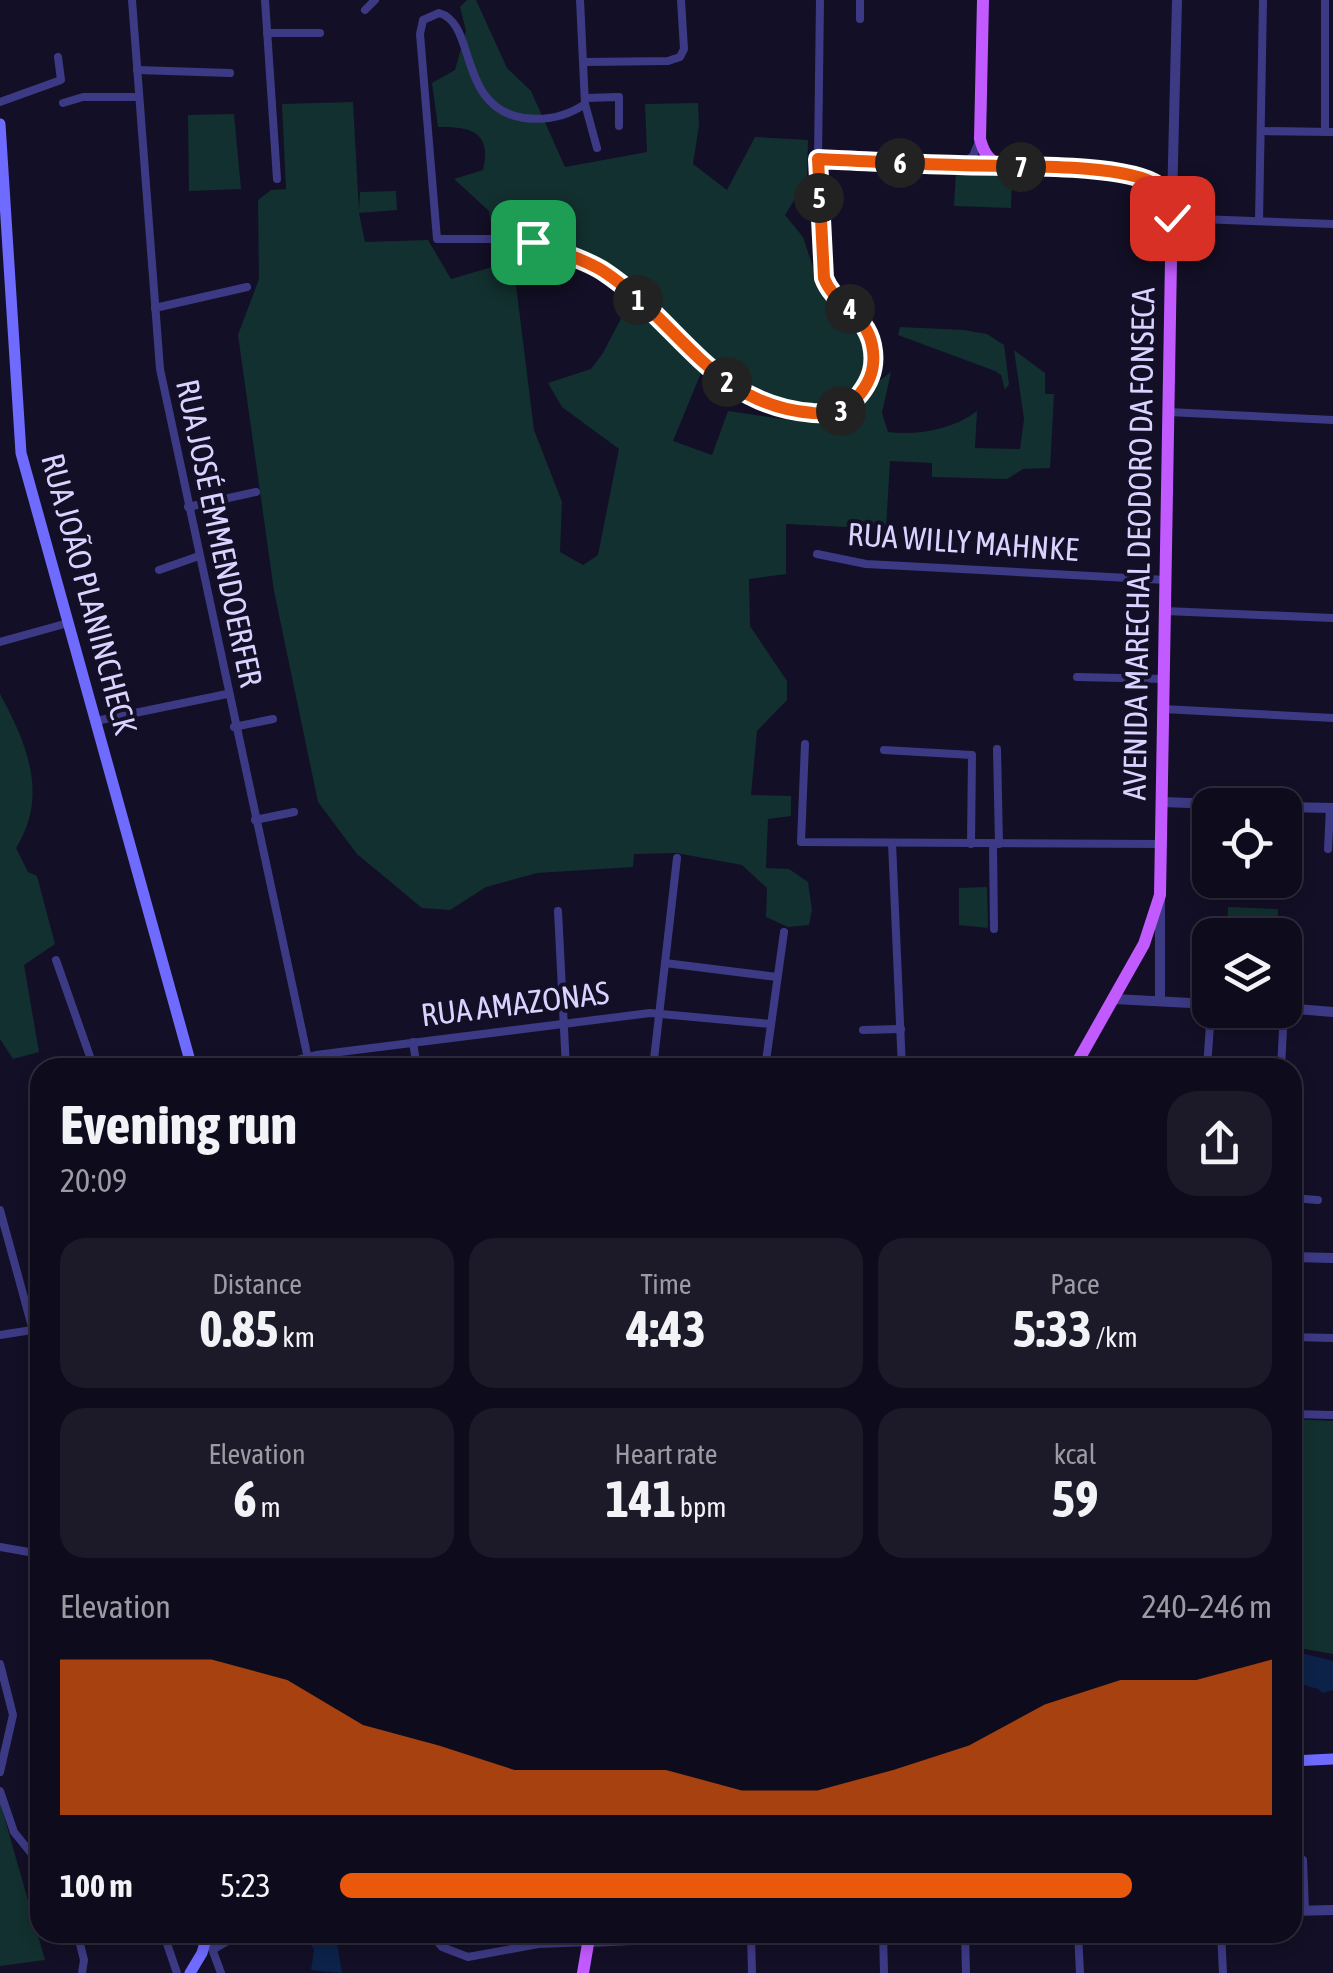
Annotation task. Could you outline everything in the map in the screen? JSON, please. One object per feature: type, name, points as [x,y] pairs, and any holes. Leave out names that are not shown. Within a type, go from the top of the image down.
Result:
[{"type":"main road","points":[[983,0],[980,140],[987,157],[1004,166],[1129,176],[1155,183],[1172,202]]},
{"type":"main road","name":"RUA JOÃO PLANINCHECK","points":[[0,124],[18,434],[189,1058]]},
{"type":"main road","name":"AVENIDA MARECHAL DEODORO DA FONSECA","points":[[1080,1058],[1144,944],[1160,895],[1172,202]]},
{"type":"main road","points":[[1302,1760],[1333,1759]]},
{"type":"main road","points":[[190,1973],[208,1943]]},
{"type":"main road","points":[[583,1973],[589,1943]]},
{"type":"street","name":"RUA JOSÉ EMMENDOERFER","points":[[132,0],[160,369],[234,727],[308,1056]]},
{"type":"street","points":[[265,0],[277,179]]},
{"type":"street","points":[[364,10],[375,0]]},
{"type":"street","points":[[580,0],[585,101],[597,148]]},
{"type":"street","points":[[585,62],[668,61],[680,57],[684,49],[681,0]]},
{"type":"street","points":[[619,126],[619,97],[585,101],[559,118],[538,120],[497,108],[477,85],[454,22],[439,13],[428,16],[420,26],[437,239],[533,242],[600,268],[736,390],[776,407],[824,414],[851,405],[868,383],[874,361],[871,338],[860,319],[832,293],[824,278],[818,159],[820,0]]},
{"type":"street","points":[[860,0],[860,19]]},
{"type":"street","name":"AVENIDA MARECHAL DEODORO DA FONSECA","points":[[1172,202],[1177,0]]},
{"type":"street","points":[[1258,221],[1263,0]]},
{"type":"street","points":[[1261,130],[1329,132],[1325,0]]},
{"type":"street","points":[[268,33],[320,33]]},
{"type":"street","points":[[0,102],[61,80],[58,56]]},
{"type":"street","points":[[137,70],[230,73]]},
{"type":"street","points":[[63,103],[83,98],[139,97]]},
{"type":"street","points":[[959,166],[973,156],[980,140]]},
{"type":"street","points":[[818,159],[1004,166]]},
{"type":"street","points":[[1172,218],[1333,224]]},
{"type":"street","points":[[155,308],[246,287]]},
{"type":"street","points":[[1168,412],[1333,420]]},
{"type":"street","points":[[188,507],[256,492]]},
{"type":"street","name":"RUA WILLY MAHNKE","points":[[818,554],[866,564],[1166,580]]},
{"type":"street","points":[[159,570],[199,556]]},
{"type":"street","points":[[1165,611],[1333,618]]},
{"type":"street","points":[[0,642],[68,623]]},
{"type":"street","points":[[1077,677],[1164,679]]},
{"type":"street","points":[[96,722],[227,694]]},
{"type":"street","points":[[1163,710],[1333,718]]},
{"type":"street","points":[[234,727],[273,719]]},
{"type":"street","points":[[805,744],[801,842],[1161,844]]},
{"type":"street","points":[[994,928],[998,749]]},
{"type":"street","points":[[884,750],[972,755],[971,844]]},
{"type":"street","points":[[1162,802],[1192,803]]},
{"type":"street","points":[[1302,807],[1332,808],[1328,849]]},
{"type":"street","points":[[255,820],[294,812]]},
{"type":"street","points":[[892,843],[902,1058]]},
{"type":"street","points":[[655,1058],[676,858]]},
{"type":"street","points":[[1160,895],[1160,1001]]},
{"type":"street","points":[[558,911],[566,1058]]},
{"type":"street","points":[[766,1058],[784,932]]},
{"type":"street","points":[[56,960],[90,1058]]},
{"type":"street","points":[[665,964],[778,977]]},
{"type":"street","points":[[1114,999],[1192,1005]]},
{"type":"street","points":[[1302,1010],[1333,1012]]},
{"type":"street","name":"RUA AMAZONAS","points":[[301,1058],[660,1012],[771,1024]]},
{"type":"street","points":[[1207,1058],[1209,1028]]},
{"type":"street","points":[[1282,1058],[1284,1028]]},
{"type":"street","points":[[863,1030],[901,1029]]},
{"type":"street","points":[[413,1042],[415,1058]]},
{"type":"street","points":[[1302,1199],[1318,1200]]},
{"type":"street","points":[[0,1210],[30,1323]]},
{"type":"street","points":[[0,1258],[12,1256]]},
{"type":"street","points":[[1302,1257],[1333,1258]]},
{"type":"street","points":[[0,1335],[30,1330]]},
{"type":"street","points":[[1302,1336],[1333,1338]]},
{"type":"street","points":[[1302,1414],[1333,1415]]},
{"type":"street","points":[[0,1547],[30,1552]]},
{"type":"street","points":[[0,1664],[13,1715],[0,1772]]},
{"type":"street","points":[[0,1791],[14,1832],[30,1852]]},
{"type":"street","points":[[1302,1873],[1303,1860]]},
{"type":"street","points":[[1302,1911],[1333,1910]]},
{"type":"street","points":[[80,1943],[82,1973]]},
{"type":"street","points":[[166,1943],[177,1973]]},
{"type":"street","points":[[211,1943],[221,1973]]},
{"type":"street","points":[[439,1943],[468,1957],[545,1943]]},
{"type":"street","points":[[751,1943],[752,1973]]},
{"type":"street","points":[[883,1943],[884,1973]]},
{"type":"street","points":[[965,1943],[966,1973]]},
{"type":"street","points":[[1079,1943],[1080,1973]]},
{"type":"street","points":[[1222,1943],[1223,1973]]},
{"type":"green space","points":[[467,0],[476,0],[507,68],[531,91],[565,167],[647,152],[645,104],[698,103],[693,164],[727,190],[755,137],[808,140],[807,179],[785,215],[803,237],[821,291],[858,326],[870,352],[861,382],[834,405],[796,407],[748,391],[606,266],[524,234],[492,230],[489,211],[454,179],[483,170],[481,139],[469,130],[438,127],[432,83],[455,70],[466,31],[460,7]]},
{"type":"green space","points":[[353,102],[359,211],[360,192],[396,191],[397,210],[359,213],[365,242],[428,240],[451,279],[513,261],[534,430],[562,502],[560,552],[583,565],[598,555],[619,449],[562,407],[548,383],[591,369],[628,305],[703,368],[673,441],[712,455],[728,411],[796,421],[847,418],[874,385],[891,372],[882,413],[888,432],[935,430],[977,411],[975,448],[1020,449],[1024,419],[1014,350],[1045,373],[1045,394],[1054,394],[1050,468],[1023,469],[1007,479],[932,477],[932,463],[890,461],[886,529],[786,524],[786,574],[749,579],[750,626],[787,681],[787,700],[757,731],[751,795],[791,796],[791,816],[768,819],[766,868],[789,869],[808,882],[812,910],[809,925],[788,927],[766,917],[767,888],[742,865],[676,853],[634,854],[633,867],[537,873],[486,887],[450,910],[422,908],[357,854],[318,802],[274,591],[238,335],[259,279],[258,200],[271,190],[286,189],[282,104]]},
{"type":"green space","points":[[234,114],[241,189],[189,191],[188,115]]},
{"type":"green space","points":[[956,172],[1012,175],[1011,208],[954,206]]},
{"type":"green space","points":[[900,327],[987,334],[1004,345],[1009,384],[1005,390],[1001,375],[995,371],[898,335]]},
{"type":"green space","points":[[0,694],[26,751],[33,789],[26,828],[16,848],[28,872],[37,876],[55,944],[24,965],[39,1052],[13,1059],[0,1039]]},
{"type":"green space","points":[[987,887],[988,928],[959,925],[959,888]]},
{"type":"green space","points":[[1228,907],[1278,909],[1278,918],[1228,918]]},
{"type":"green space","points":[[1302,1419],[1333,1421],[1333,1654],[1302,1649]]},
{"type":"green space","points":[[0,1802],[30,1907],[30,1943],[40,1943],[45,1960],[0,1966]]},
{"type":"water","points":[[1302,1653],[1333,1661],[1333,1690],[1323,1693],[1302,1685]]},
{"type":"water","points":[[310,1943],[337,1943],[342,1973],[311,1970],[314,1950]]},
{"type":"route","points":[[533,242],[600,268],[614,278],[736,390],[776,407],[824,414],[851,405],[868,383],[874,361],[871,338],[860,319],[826,286],[821,260],[818,159],[1094,171],[1129,176],[1155,183],[1165,191],[1172,202],[1172,218]]}]
